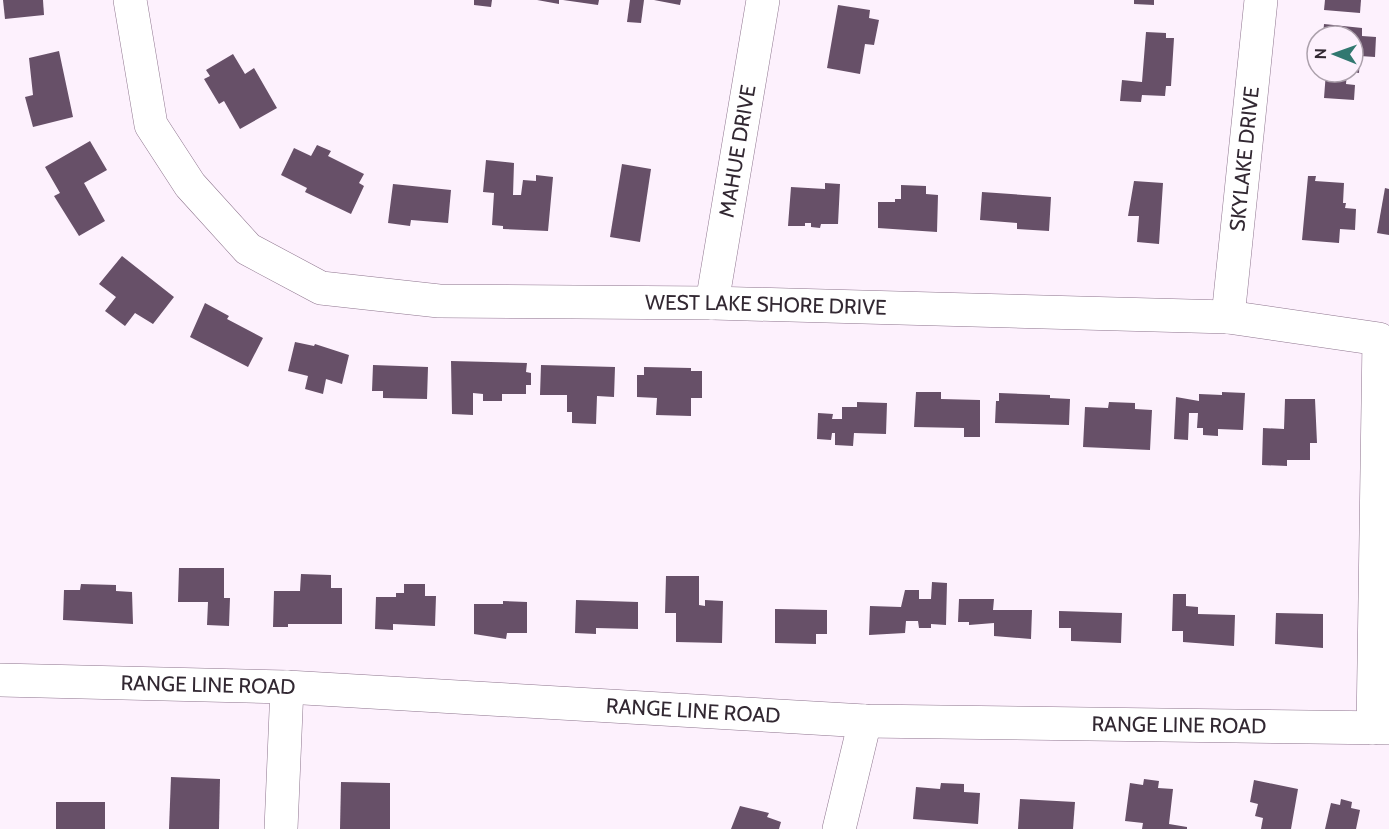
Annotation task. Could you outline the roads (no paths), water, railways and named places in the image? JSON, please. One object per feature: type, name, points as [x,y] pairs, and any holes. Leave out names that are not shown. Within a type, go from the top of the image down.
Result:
[{"type":"street","name":"WEST LAKE SHORE DRIVE","points":[[130,0],[151,125],[190,185],[248,249],[321,288],[439,301],[712,303],[1228,317],[1379,339],[1381,728]]},
{"type":"street","name":"MAHUE DRIVE","points":[[712,303],[764,0]]},
{"type":"street","name":"SKYLAKE DRIVE","points":[[1228,317],[1261,0]]},
{"type":"street","name":"RANGE LINE ROAD","points":[[0,680],[286,687],[865,721],[1381,728]]},
{"type":"street","points":[[281,829],[286,687]]},
{"type":"street","points":[[839,829],[865,721]]}]
